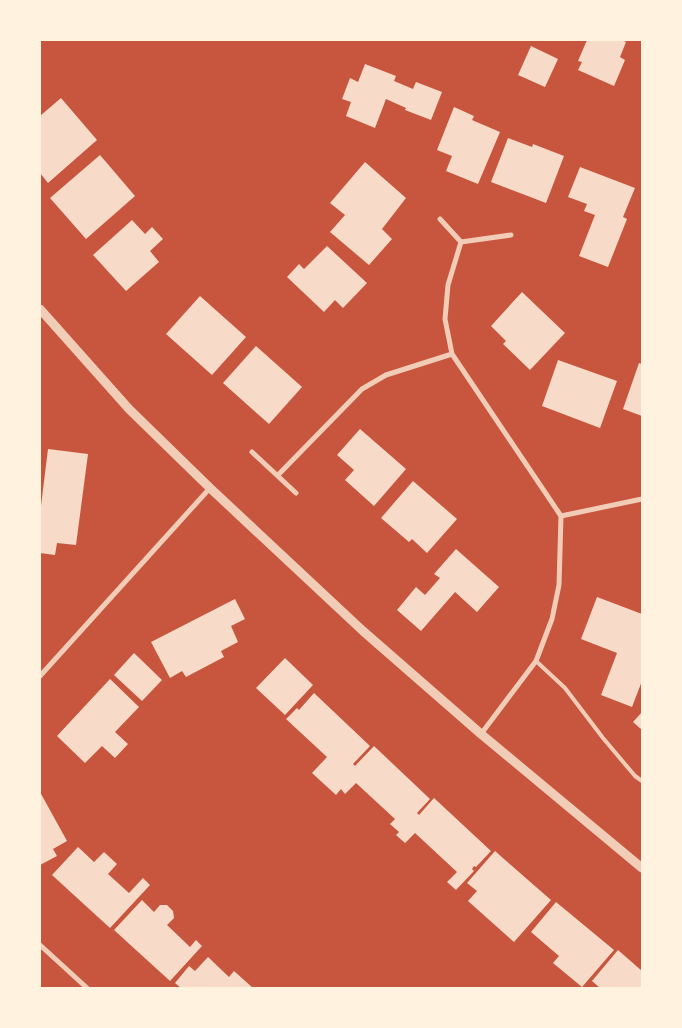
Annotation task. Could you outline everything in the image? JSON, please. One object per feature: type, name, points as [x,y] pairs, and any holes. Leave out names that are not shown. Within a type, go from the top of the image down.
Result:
[{"type":"street","points":[[440,219],[461,242]]},
{"type":"street","points":[[461,242],[511,235]]},
{"type":"street","points":[[461,242],[448,285],[445,319],[452,354],[561,516],[559,585],[552,619],[536,661],[480,734]]},
{"type":"street","points":[[40,309],[129,409],[210,488],[363,631],[480,734],[642,868]]},
{"type":"street","points":[[278,475],[362,389],[386,375],[452,354]]},
{"type":"street","points":[[252,452],[296,493]]},
{"type":"street","points":[[40,676],[210,488]]},
{"type":"street","points":[[561,516],[642,499]]},
{"type":"street","points":[[40,945],[87,988]]},
{"type":"lane","points":[[536,661],[565,688],[603,738],[635,776],[642,781]]},
{"type":"building","points":[[587,40],[621,40],[626,42],[620,57],[625,60],[614,86],[578,70],[582,62],[578,61]]},
{"type":"building","points":[[531,46],[558,59],[545,87],[518,75]]},
{"type":"building","points":[[365,64],[396,76],[394,81],[413,89],[416,82],[442,92],[431,120],[405,110],[406,108],[386,99],[375,128],[346,116],[351,102],[342,99],[350,78],[358,82]]},
{"type":"building","points":[[61,98],[97,140],[48,183],[40,173],[40,116]]},
{"type":"building","points":[[454,107],[474,116],[472,120],[500,132],[478,184],[446,171],[452,156],[437,150]]},
{"type":"building","points":[[508,138],[532,147],[533,144],[564,156],[546,203],[491,182]]},
{"type":"building","points":[[100,155],[135,196],[86,239],[50,198]]},
{"type":"building","points":[[365,162],[406,198],[382,229],[392,239],[369,265],[330,232],[345,215],[330,203]]},
{"type":"building","points":[[580,167],[635,188],[623,217],[627,219],[608,267],[579,256],[595,215],[584,211],[587,204],[568,197]]},
{"type":"building","points":[[132,220],[145,234],[152,227],[163,239],[150,251],[159,262],[126,291],[93,255]]},
{"type":"building","points":[[327,246],[367,283],[343,308],[335,300],[324,312],[287,277],[299,264],[304,269]]},
{"type":"building","points":[[522,292],[565,333],[530,370],[503,344],[506,341],[491,326]]},
{"type":"building","points":[[200,296],[246,337],[212,375],[166,334]]},
{"type":"building","points":[[256,346],[302,387],[269,424],[223,383]]},
{"type":"building","points":[[558,360],[617,381],[600,428],[542,406]]},
{"type":"building","points":[[639,363],[642,364],[642,416],[623,409]]},
{"type":"building","points":[[360,429],[406,469],[374,506],[345,480],[354,470],[337,455]]},
{"type":"building","points":[[48,449],[88,454],[76,545],[57,543],[55,555],[40,553],[40,514]]},
{"type":"building","points":[[413,481],[457,519],[427,553],[412,539],[409,542],[381,518]]},
{"type":"building","points":[[456,549],[499,587],[477,612],[455,592],[421,631],[397,610],[416,587],[425,595],[440,578],[434,574]]},
{"type":"building","points":[[597,597],[642,614],[642,681],[632,707],[601,695],[617,653],[581,639]]},
{"type":"building","points":[[235,599],[245,619],[231,626],[238,642],[221,651],[224,657],[186,677],[182,671],[170,678],[151,642]]},
{"type":"building","points":[[134,653],[162,680],[142,701],[114,675]]},
{"type":"building","points":[[285,658],[313,685],[285,715],[256,688]]},
{"type":"building","points":[[110,679],[139,707],[115,732],[128,744],[115,758],[102,746],[85,763],[57,736]]},
{"type":"building","points":[[314,693],[370,746],[353,764],[355,766],[374,746],[430,799],[417,813],[419,815],[434,798],[491,851],[476,867],[474,866],[472,869],[474,871],[456,890],[447,882],[457,872],[415,833],[405,843],[396,835],[399,832],[390,824],[395,819],[356,783],[345,794],[341,789],[336,795],[312,773],[327,757],[286,719],[297,708],[299,710]]},
{"type":"building","points":[[642,712],[642,730],[633,722]]},
{"type":"building","points":[[40,792],[67,841],[53,849],[57,856],[40,865]]},
{"type":"building","points":[[78,847],[94,862],[104,852],[117,864],[108,874],[129,893],[143,878],[150,885],[110,928],[52,875]]},
{"type":"building","points":[[495,851],[551,900],[514,942],[468,901],[477,891],[467,883]]},
{"type":"building","points":[[142,900],[154,912],[160,905],[167,905],[173,911],[174,918],[167,925],[190,947],[196,940],[202,946],[170,981],[114,930]]},
{"type":"building","points":[[556,902],[614,950],[582,987],[553,963],[559,956],[531,932]]},
{"type":"building","points":[[618,950],[642,971],[642,988],[600,988],[592,981]]},
{"type":"building","points":[[208,957],[229,977],[234,971],[253,988],[181,988],[175,983],[189,966],[195,971]]}]
